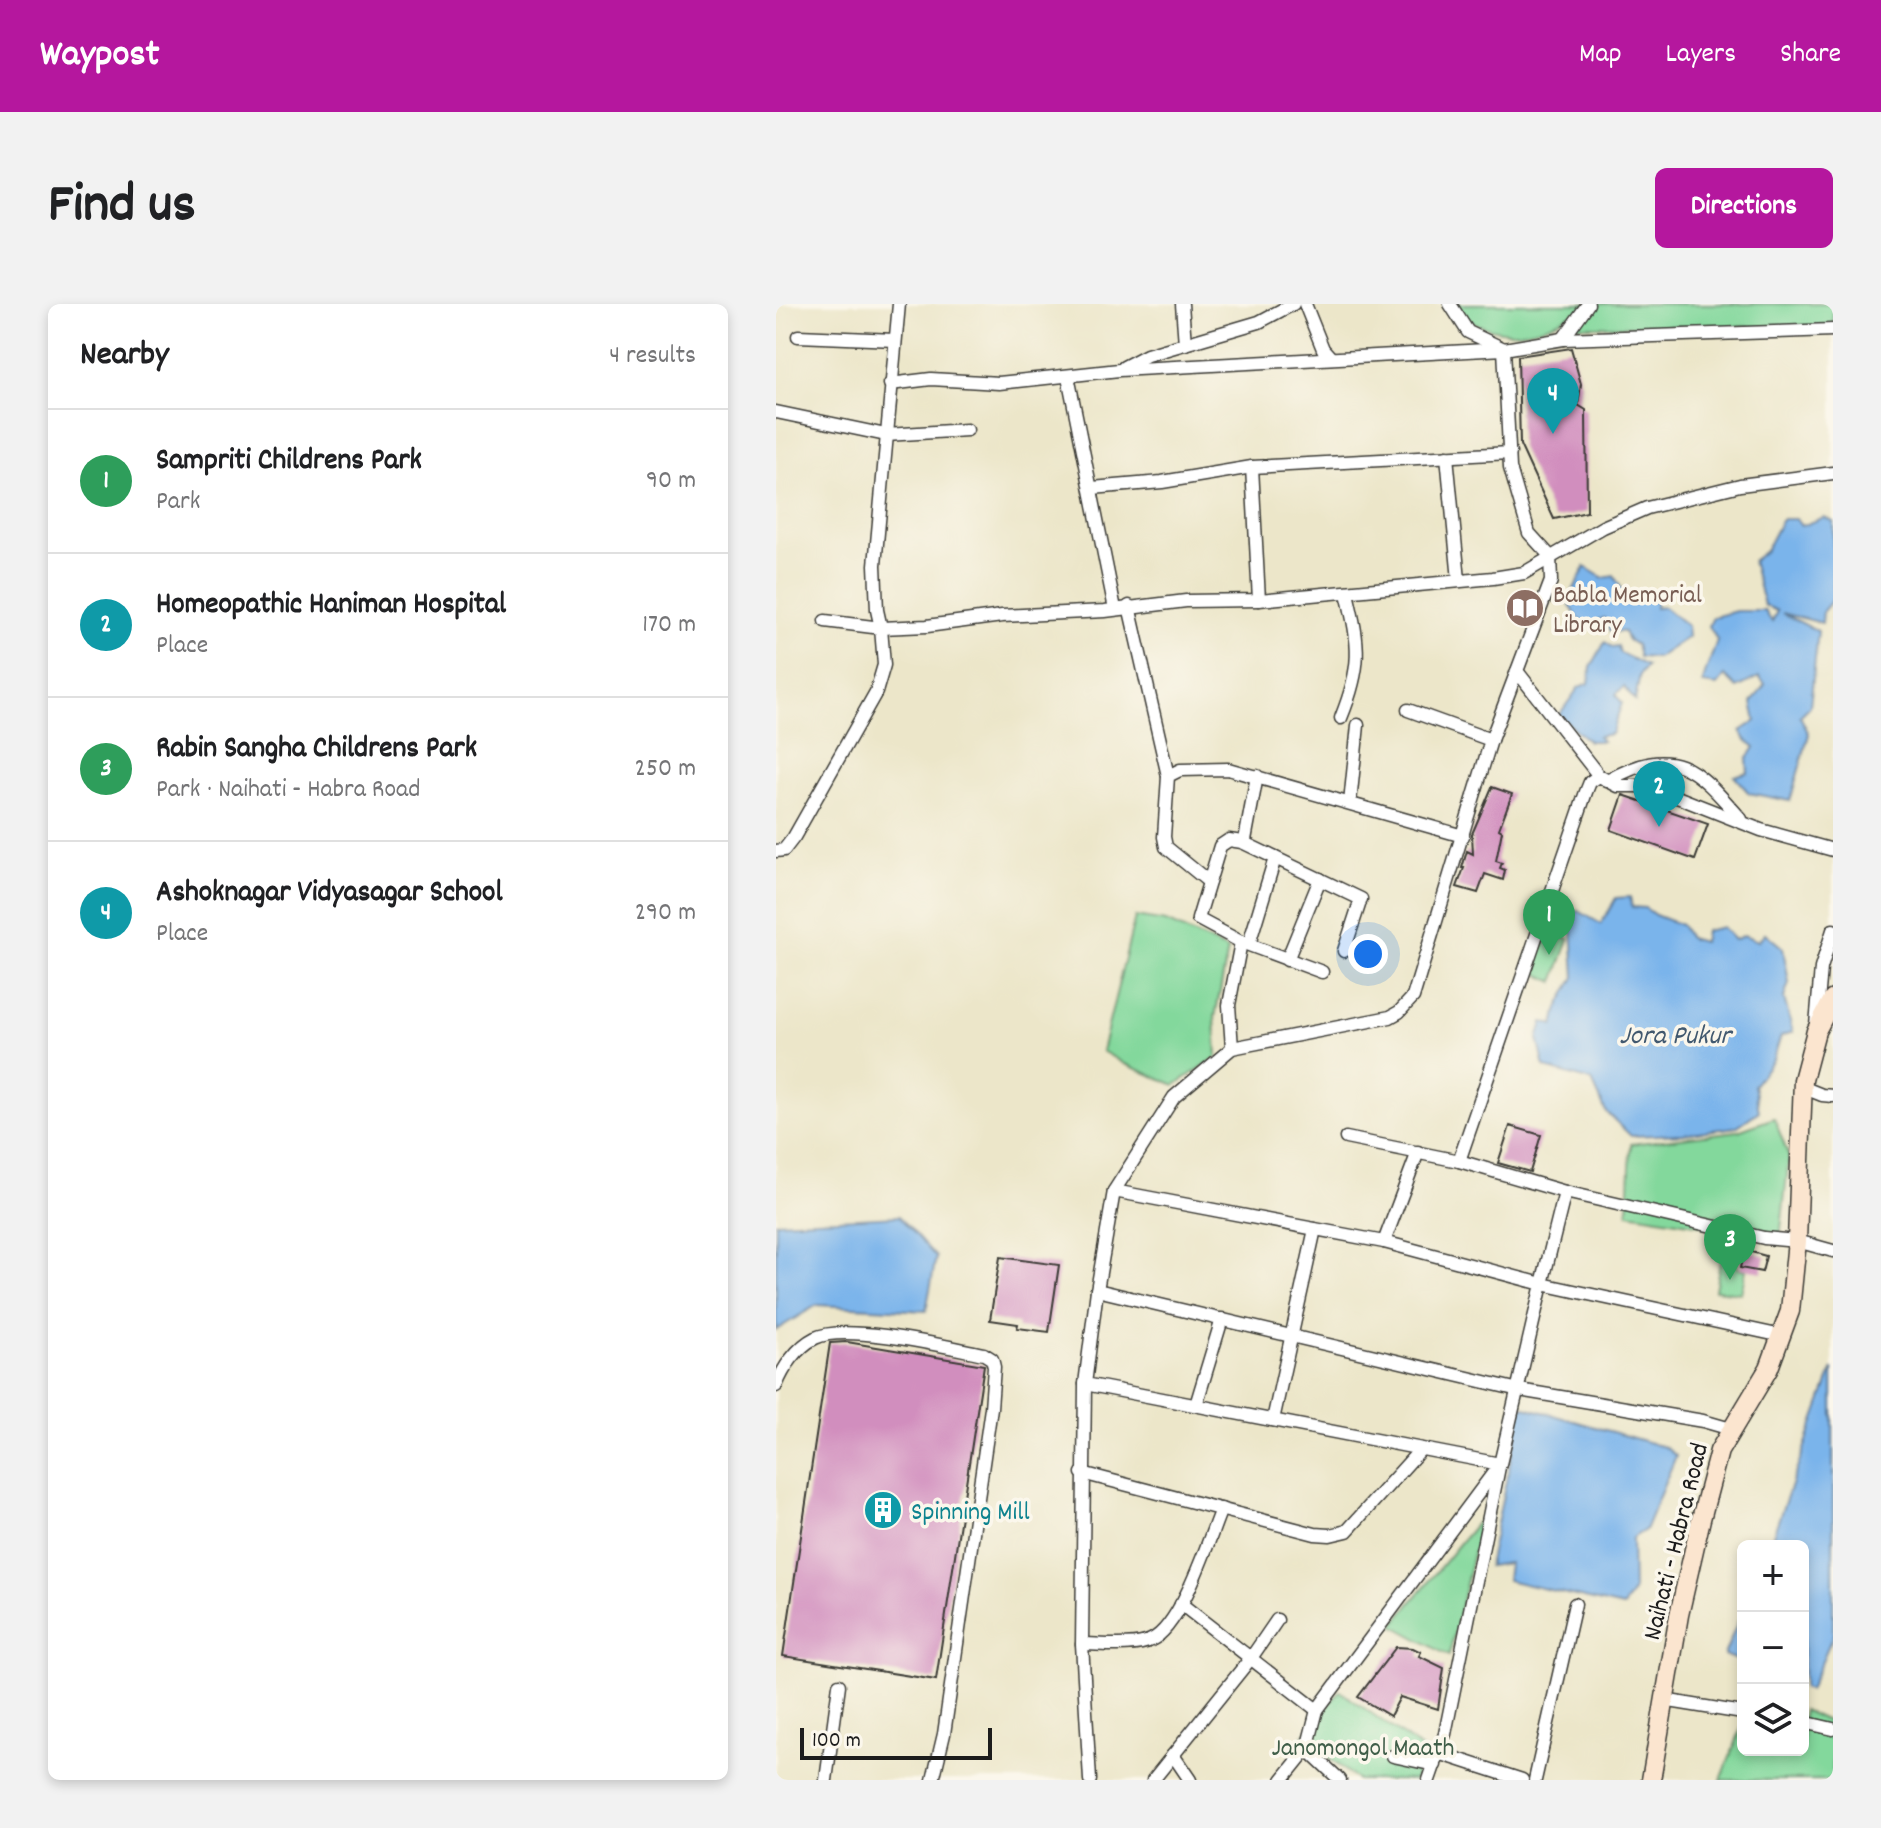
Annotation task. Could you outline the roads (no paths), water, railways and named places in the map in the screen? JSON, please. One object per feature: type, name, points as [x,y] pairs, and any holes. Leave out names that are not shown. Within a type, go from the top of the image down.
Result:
[{"type":"main road","name":"Naihati - Habra Road","points":[[1651,1780],[1663,1700],[1701,1519],[1719,1451],[1769,1368],[1790,1311],[1797,1241],[1802,1087],[1816,1031],[1833,999]]},
{"type":"street","points":[[776,851],[784,850],[794,837],[876,692],[884,665],[875,565],[899,304]]},
{"type":"street","points":[[1182,304],[1185,344]]},
{"type":"street","points":[[1119,370],[1147,355],[1259,322],[1293,304]]},
{"type":"street","points":[[1305,304],[1323,349],[1331,358]]},
{"type":"street","points":[[1450,304],[1468,332],[1504,349]]},
{"type":"street","points":[[1563,339],[1588,304]]},
{"type":"street","points":[[890,384],[931,379],[999,383],[1119,370],[1504,349],[1563,339],[1833,330]]},
{"type":"street","points":[[798,336],[895,340]]},
{"type":"street","points":[[1090,1780],[1082,1644],[1085,1384],[1114,1191],[1174,1097],[1232,1048],[1390,1017],[1413,997],[1491,740],[1551,581],[1550,556],[1529,533],[1510,468],[1504,349]]},
{"type":"street","points":[[1068,376],[1092,488],[1168,776],[1166,847],[1209,882]]},
{"type":"street","points":[[776,412],[886,435],[967,430]]},
{"type":"street","points":[[1092,488],[1162,482],[1252,467],[1510,453]]},
{"type":"street","points":[[1447,456],[1459,580]]},
{"type":"street","points":[[1252,467],[1259,600]]},
{"type":"street","points":[[825,621],[881,628],[1186,601],[1259,600],[1347,593],[1524,573],[1603,527],[1647,508],[1729,487],[1833,473]]},
{"type":"street","points":[[1341,718],[1354,684],[1358,660],[1358,635],[1347,593]]},
{"type":"street","points":[[1517,671],[1603,779],[1618,786],[1649,786],[1761,830],[1833,850]]},
{"type":"street","points":[[1408,710],[1491,740]]},
{"type":"street","points":[[1350,803],[1358,725]]},
{"type":"street","points":[[1459,1161],[1590,782],[1651,762],[1678,763],[1712,786],[1743,821]]},
{"type":"street","points":[[1168,776],[1180,770],[1228,769],[1463,836]]},
{"type":"street","points":[[1242,842],[1257,776]]},
{"type":"street","points":[[1322,972],[1245,943],[1198,919],[1224,842],[1242,842],[1361,899],[1344,951]]},
{"type":"street","points":[[1232,1048],[1229,1005],[1245,943],[1275,858]]},
{"type":"street","points":[[1287,960],[1320,879]]},
{"type":"street","points":[[1816,1031],[1821,968],[1833,930]]},
{"type":"street","points":[[1802,1087],[1833,1096]]},
{"type":"street","points":[[1346,1138],[1459,1161],[1565,1192],[1833,1251]]},
{"type":"street","points":[[1384,1242],[1418,1152]]},
{"type":"street","points":[[1114,1191],[1384,1242],[1542,1284],[1782,1336]]},
{"type":"street","points":[[1429,1780],[1437,1759],[1478,1581],[1500,1464],[1565,1192]]},
{"type":"street","points":[[1273,1420],[1315,1229]]},
{"type":"street","points":[[1097,1290],[1519,1390],[1703,1421],[1731,1429]]},
{"type":"street","points":[[1196,1405],[1222,1319]]},
{"type":"street","points":[[776,1386],[794,1355],[817,1337],[847,1333],[984,1354],[992,1359],[991,1408],[944,1734],[933,1780]]},
{"type":"street","points":[[1085,1384],[1500,1464]]},
{"type":"street","points":[[1082,1473],[1315,1534],[1330,1535],[1347,1531],[1421,1449]]},
{"type":"street","points":[[1282,1780],[1307,1749],[1317,1710],[1500,1464]]},
{"type":"street","points":[[1082,1644],[1149,1642],[1160,1634],[1174,1619],[1221,1509]]},
{"type":"street","points":[[1181,1604],[1317,1710]]},
{"type":"street","points":[[1535,1780],[1575,1604]]},
{"type":"street","points":[[1153,1780],[1251,1658],[1277,1620]]},
{"type":"street","points":[[826,1780],[839,1685]]},
{"type":"street","points":[[1663,1700],[1737,1712]]},
{"type":"street","points":[[1809,1723],[1833,1729]]},
{"type":"street","points":[[1307,1749],[1340,1780]]},
{"type":"street","points":[[1173,1755],[1190,1780]]},
{"type":"street","points":[[1393,1756],[1437,1759],[1522,1780]]},
{"type":"water","points":[[1824,517],[1833,521],[1833,599],[1823,611],[1822,623],[1782,613],[1818,631],[1810,706],[1800,716],[1809,734],[1790,801],[1749,793],[1734,776],[1748,772],[1747,760],[1755,747],[1741,731],[1756,721],[1752,703],[1765,684],[1759,677],[1737,688],[1725,676],[1717,686],[1703,684],[1717,640],[1709,626],[1713,617],[1736,611],[1765,611],[1772,622],[1777,611],[1764,605],[1752,561],[1765,551],[1782,519],[1796,519],[1801,526]]},
{"type":"water","points":[[1585,567],[1603,578],[1614,576],[1622,590],[1656,601],[1655,608],[1664,607],[1687,626],[1688,637],[1657,658],[1639,657],[1636,645],[1628,640],[1624,632],[1610,631],[1604,618],[1589,624],[1578,619],[1568,601]]},
{"type":"water","points":[[1605,642],[1612,647],[1618,646],[1620,653],[1647,666],[1640,674],[1635,701],[1624,687],[1616,694],[1622,703],[1611,734],[1598,736],[1602,741],[1588,741],[1559,715],[1579,687],[1589,683],[1591,667]]},
{"type":"water","name":"Jora Pukur","points":[[1630,897],[1632,907],[1645,908],[1681,925],[1689,938],[1703,942],[1705,931],[1722,927],[1734,940],[1744,935],[1758,941],[1765,933],[1783,948],[1789,983],[1784,998],[1793,1032],[1781,1036],[1773,1059],[1754,1085],[1759,1111],[1736,1127],[1683,1134],[1631,1136],[1606,1112],[1592,1081],[1545,1068],[1538,1039],[1543,1022],[1554,1025],[1558,1008],[1575,977],[1572,928],[1577,910],[1601,924],[1616,898]]},
{"type":"water","points":[[899,1216],[936,1257],[926,1311],[817,1305],[776,1330],[776,1222]]},
{"type":"water","points":[[1833,1369],[1833,1635],[1809,1691],[1809,1540],[1771,1540]]},
{"type":"water","points":[[1522,1406],[1665,1447],[1676,1456],[1645,1530],[1632,1538],[1633,1592],[1623,1607],[1507,1580],[1509,1563],[1488,1566]]},
{"type":"water","points":[[1737,1624],[1737,1660],[1724,1655]]},
{"type":"place","name":"Ashoknagar Vidyasagar School","points":[[1553,434]]},
{"type":"place","name":"Babla Memorial Library","points":[[1525,608]]},
{"type":"place","name":"Homeopathic Haniman Hospital","points":[[1659,827]]},
{"type":"place","name":"Sampriti Childrens Park","points":[[1549,955]]},
{"type":"place","name":"Rabin Sangha Childrens Park","points":[[1730,1280]]},
{"type":"place","name":"Spinning Mill","points":[[883,1510]]},
{"type":"park label","name":"Janomongol Maath","points":[[1363,1746]]}]
